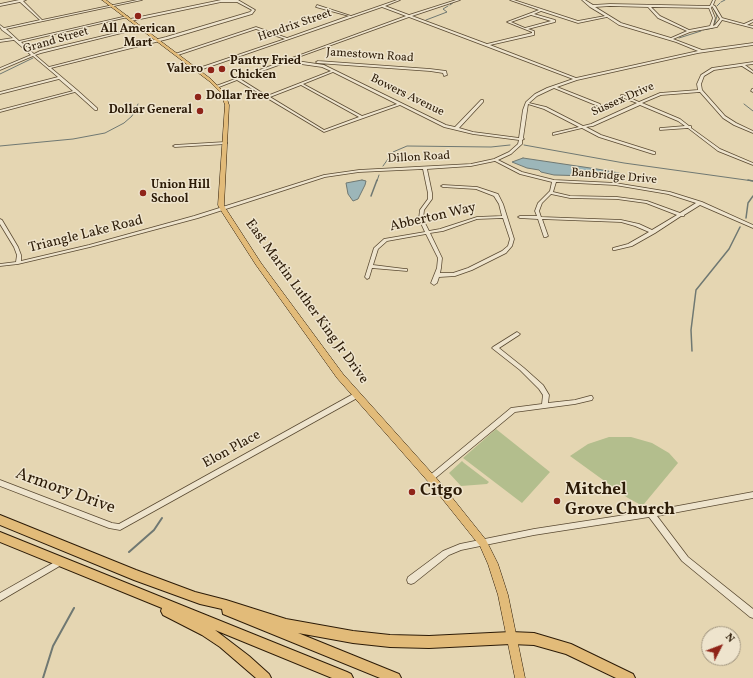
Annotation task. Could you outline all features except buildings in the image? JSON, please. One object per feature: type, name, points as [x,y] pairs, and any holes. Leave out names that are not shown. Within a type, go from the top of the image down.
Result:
[{"type":"highway","points":[[0,520],[134,575],[194,597],[395,678]]},
{"type":"highway","points":[[0,537],[347,678]]},
{"type":"highway","points":[[129,590],[206,631],[245,660],[265,678]]},
{"type":"highway","points":[[194,597],[226,605],[286,625],[352,637],[390,641],[429,642],[511,638],[534,639],[567,648],[629,678]]},
{"type":"main road","name":"East Martin Luther King Jr Drive","points":[[104,0],[218,86],[225,96],[227,106],[221,205],[223,210],[258,264],[340,376],[431,478],[483,543],[493,564],[503,595],[520,678]]},
{"type":"street","points":[[21,0],[24,6],[42,21]]},
{"type":"street","points":[[0,5],[25,0]]},
{"type":"street","points":[[2,28],[141,0]]},
{"type":"street","name":"Hendrix Street","points":[[197,70],[399,0]]},
{"type":"street","points":[[218,86],[408,16],[459,0]]},
{"type":"street","points":[[511,0],[578,22],[607,16]]},
{"type":"street","points":[[583,0],[627,27],[671,39],[702,51]]},
{"type":"street","points":[[711,27],[714,18],[711,6],[714,0]]},
{"type":"street","points":[[18,42],[129,18],[221,1],[237,1],[254,10],[251,13],[158,40],[48,68]]},
{"type":"street","points":[[317,6],[350,16]]},
{"type":"street","points":[[383,6],[576,79]]},
{"type":"street","points":[[591,6],[714,6],[721,19],[753,27]]},
{"type":"street","points":[[649,6],[659,17],[689,30]]},
{"type":"street","points":[[487,45],[533,34],[534,33],[508,22],[541,10]]},
{"type":"street","points":[[524,29],[554,21],[532,14]]},
{"type":"street","points":[[671,39],[689,30],[716,26],[721,19]]},
{"type":"street","points":[[744,25],[753,21]]},
{"type":"street","points":[[2,28],[96,109]]},
{"type":"street","name":"Grand Street","points":[[0,69],[33,55],[141,28]]},
{"type":"street","points":[[177,54],[259,28],[286,38]]},
{"type":"street","points":[[0,41],[14,38]]},
{"type":"street","points":[[522,139],[527,103],[536,96],[554,87],[576,79],[702,51],[753,44]]},
{"type":"street","name":"Bowers Avenue","points":[[288,60],[317,64],[334,71],[430,120],[456,129],[522,139]]},
{"type":"street","name":"Jamestown Road","points":[[288,60],[430,70],[445,72],[445,75]]},
{"type":"street","points":[[753,63],[718,68],[703,75],[699,84],[701,91],[724,117],[753,132]]},
{"type":"street","points":[[742,64],[753,72]]},
{"type":"street","points":[[267,97],[334,71]]},
{"type":"street","points":[[0,92],[59,78]]},
{"type":"street","points":[[237,79],[324,130],[399,104]]},
{"type":"street","points":[[301,84],[361,117]]},
{"type":"street","points":[[554,87],[599,105]]},
{"type":"street","points":[[0,111],[76,91]]},
{"type":"street","name":"Sussex Drive","points":[[554,134],[583,128],[666,93],[701,91]]},
{"type":"street","points":[[622,96],[673,117],[719,150],[753,164]]},
{"type":"street","points":[[456,129],[482,101]]},
{"type":"street","points":[[527,103],[545,108],[583,128],[607,138],[654,153]]},
{"type":"street","points":[[661,129],[690,128]]},
{"type":"street","name":"Dillon Road","points":[[223,210],[306,181],[334,174],[471,164],[495,160],[510,153],[520,144],[522,139]]},
{"type":"street","points":[[175,146],[225,143]]},
{"type":"street","name":"Banbridge Drive","points":[[495,160],[521,173],[554,181],[646,188],[669,193],[700,203],[753,227]]},
{"type":"street","points":[[425,168],[430,199],[423,207],[421,215],[427,232],[438,252],[440,263],[438,275],[434,283]]},
{"type":"street","points":[[546,236],[538,218],[537,211],[540,203],[550,193],[554,181]]},
{"type":"street","points":[[438,275],[458,274],[504,252],[510,246],[512,239],[500,201],[490,192],[477,188],[443,186]]},
{"type":"street","points":[[550,193],[570,197],[617,198],[647,202],[682,215]]},
{"type":"street","points":[[615,249],[630,245],[700,203]]},
{"type":"street","name":"Triangle Lake Road","points":[[0,265],[18,263],[223,210]]},
{"type":"street","name":"Abberton Way","points":[[367,277],[376,248],[382,242],[395,238],[448,229],[477,218],[505,217]]},
{"type":"street","points":[[520,217],[621,221],[637,224],[652,232]]},
{"type":"street","points":[[0,220],[16,247],[19,255],[18,263]]},
{"type":"street","points":[[370,266],[405,270]]},
{"type":"street","points":[[517,334],[495,348],[522,369],[541,387],[546,395],[545,405]]},
{"type":"street","name":"Elon Place","points":[[120,527],[357,395]]},
{"type":"street","points":[[431,478],[513,410],[575,402],[590,398]]},
{"type":"street","name":"Armory Drive","points":[[0,483],[112,526],[120,527]]},
{"type":"street","points":[[411,580],[446,553],[460,547],[534,532],[651,514],[753,495]]},
{"type":"street","points":[[651,514],[685,559],[753,614]]},
{"type":"street","points":[[0,597],[60,562]]},
{"type":"green space","points":[[496,429],[550,472],[522,503],[463,458]]},
{"type":"green space","points":[[609,437],[631,437],[652,443],[669,453],[678,463],[644,504],[639,504],[628,498],[570,456],[588,444]]},
{"type":"green space","points":[[462,461],[489,482],[487,484],[461,486],[449,473]]},
{"type":"water","points":[[523,158],[619,173],[625,177],[554,175],[527,168],[512,162]]},
{"type":"water","points":[[362,180],[366,181],[365,185],[358,199],[353,201],[348,194],[346,183]]},
{"type":"waterway","points":[[721,2],[725,0]]},
{"type":"waterway","points":[[450,5],[454,2]]},
{"type":"waterway","points":[[717,6],[720,3]]},
{"type":"waterway","points":[[426,20],[447,12],[443,9],[448,6]]},
{"type":"waterway","points":[[713,7],[717,16],[714,26]]},
{"type":"waterway","points":[[703,30],[713,28]]},
{"type":"waterway","points":[[679,38],[701,31]]},
{"type":"waterway","points":[[0,74],[33,58]]},
{"type":"waterway","points":[[0,146],[73,139],[105,133],[124,123],[132,116],[138,104]]},
{"type":"waterway","points":[[744,104],[753,111]]},
{"type":"waterway","points":[[383,166],[393,152],[407,146],[491,147],[510,145]]},
{"type":"waterway","points":[[524,145],[624,163],[753,181],[748,180]]},
{"type":"waterway","points":[[377,181],[379,175]]},
{"type":"waterway","points":[[371,196],[377,180]]},
{"type":"waterway","points":[[746,218],[748,203],[753,196]]},
{"type":"waterway","points":[[692,351],[691,330],[696,290],[729,249],[740,227]]},
{"type":"waterway","points":[[129,552],[154,530],[162,518]]},
{"type":"waterway","points":[[43,678],[53,646],[74,608]]},
{"type":"place","name":"All American Mart","points":[[138,16]]},
{"type":"place","name":"Pantry Fried Chicken","points":[[222,69]]},
{"type":"place","name":"Valero","points":[[211,70]]},
{"type":"place","name":"Dollar Tree","points":[[198,97]]},
{"type":"place","name":"Dollar General","points":[[200,111]]},
{"type":"place","name":"Union Hill School","points":[[143,193]]},
{"type":"place","name":"Citgo","points":[[412,492]]},
{"type":"place","name":"Mitchel Grove Church","points":[[557,501]]}]
